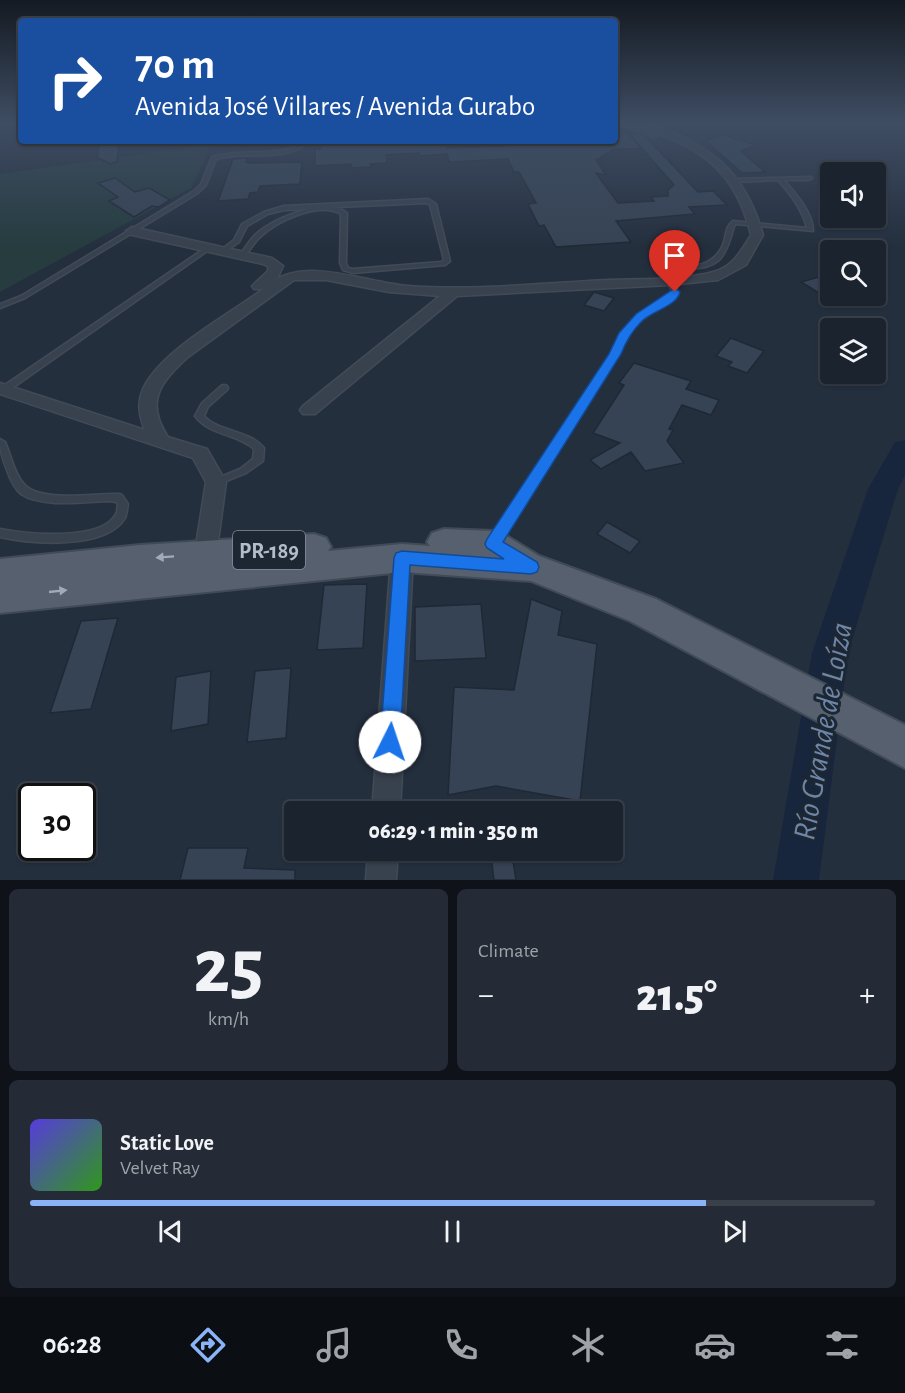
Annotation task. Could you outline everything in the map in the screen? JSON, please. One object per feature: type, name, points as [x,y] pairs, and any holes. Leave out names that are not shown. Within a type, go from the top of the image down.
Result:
[{"type":"main road","name":"PR-189","points":[[0,598],[203,566],[401,541],[493,544],[531,567],[565,578],[643,610],[905,747]]},
{"type":"main road","name":"PR-189","points":[[0,573],[402,558],[531,567]]},
{"type":"street","points":[[162,442],[147,421],[150,390],[162,372],[231,315],[284,279],[295,275],[412,291],[453,292],[718,276],[741,262],[757,235],[752,210],[734,180],[719,165]]},
{"type":"street","points":[[132,231],[224,250],[267,261],[276,266],[273,274],[252,291],[231,315]]},
{"type":"street","points":[[309,410],[453,292]]},
{"type":"street","points":[[2,389],[200,454],[216,482],[203,566]]},
{"type":"street","points":[[387,801],[402,558]]},
{"type":"street","points":[[381,880],[382,861]]},
{"type":"lane","points":[[0,306],[23,297],[196,192],[203,185],[211,165]]},
{"type":"lane","points":[[734,180],[808,178]]},
{"type":"lane","points":[[493,544],[615,354],[623,335],[648,310],[674,296],[666,272],[709,266],[722,255],[733,223],[811,230],[804,210],[795,195],[780,179]]},
{"type":"lane","points":[[224,250],[237,242],[244,225],[266,213],[284,208],[430,201],[433,204],[447,262],[348,270],[343,263],[344,213],[335,208],[321,208],[295,215],[258,235],[243,255]]},
{"type":"lane","points":[[284,208],[295,215]]},
{"type":"lane","points":[[2,389],[208,248]]},
{"type":"lane","points":[[216,482],[243,471],[258,461],[259,448],[251,439],[204,423],[199,416],[205,405],[225,388]]},
{"type":"lane","points":[[0,442],[19,485],[31,496],[44,498],[105,496],[119,498],[123,504],[121,516],[106,528],[83,536],[16,537],[0,533]]},
{"type":"green space","points":[[63,165],[202,165],[200,169],[202,171],[199,172],[191,188],[0,292],[0,174]]},
{"type":"building","points":[[231,165],[302,165],[300,184],[260,186],[258,192],[250,193],[248,199],[218,201]]},
{"type":"building","points":[[351,165],[370,165],[371,167],[352,168]]},
{"type":"building","points":[[511,165],[599,165],[606,175],[596,173],[618,203],[654,201],[651,197],[668,196],[668,190],[674,185],[657,165],[673,165],[698,192],[713,191],[727,205],[689,207],[695,214],[616,221],[631,242],[556,247],[544,225],[539,226],[528,204],[536,203],[519,172],[514,172]]},
{"type":"building","points":[[733,165],[757,165],[765,172],[742,173]]},
{"type":"building","points":[[115,178],[135,192],[149,188],[170,200],[159,207],[152,206],[134,217],[109,201],[118,197],[98,183]]},
{"type":"building","points":[[819,277],[820,294],[801,282]]},
{"type":"building","points":[[594,292],[614,298],[604,311],[584,305]]},
{"type":"building","points":[[731,338],[764,351],[747,373],[728,366],[732,362],[716,356]]},
{"type":"building","points":[[634,363],[691,381],[686,389],[719,400],[711,415],[682,405],[669,429],[673,430],[667,441],[684,463],[645,471],[631,452],[601,469],[590,460],[620,443],[593,433],[624,385],[619,383]]},
{"type":"building","points":[[607,522],[640,541],[630,553],[597,534]]},
{"type":"building","points":[[367,584],[363,648],[317,650],[324,585]]},
{"type":"building","points":[[531,599],[562,611],[558,635],[597,644],[580,801],[496,786],[448,795],[454,687],[514,690]]},
{"type":"building","points":[[481,604],[486,658],[415,661],[415,607]]},
{"type":"building","points":[[118,618],[91,709],[50,713],[81,621]]},
{"type":"building","points":[[291,668],[286,738],[247,742],[255,671]]},
{"type":"building","points":[[211,671],[208,724],[171,731],[176,677]]},
{"type":"building","points":[[188,848],[248,848],[244,868],[295,870],[295,880],[180,880]]},
{"type":"building","points":[[492,861],[513,861],[516,880],[494,880]]},
{"type":"waterway","name":"Río Grande de Loíza","points":[[796,880],[830,653],[883,489],[905,449]]},
{"type":"route","points":[[390,742],[402,558],[531,567],[493,544],[615,354],[623,335],[648,310],[669,300],[675,292]]}]
